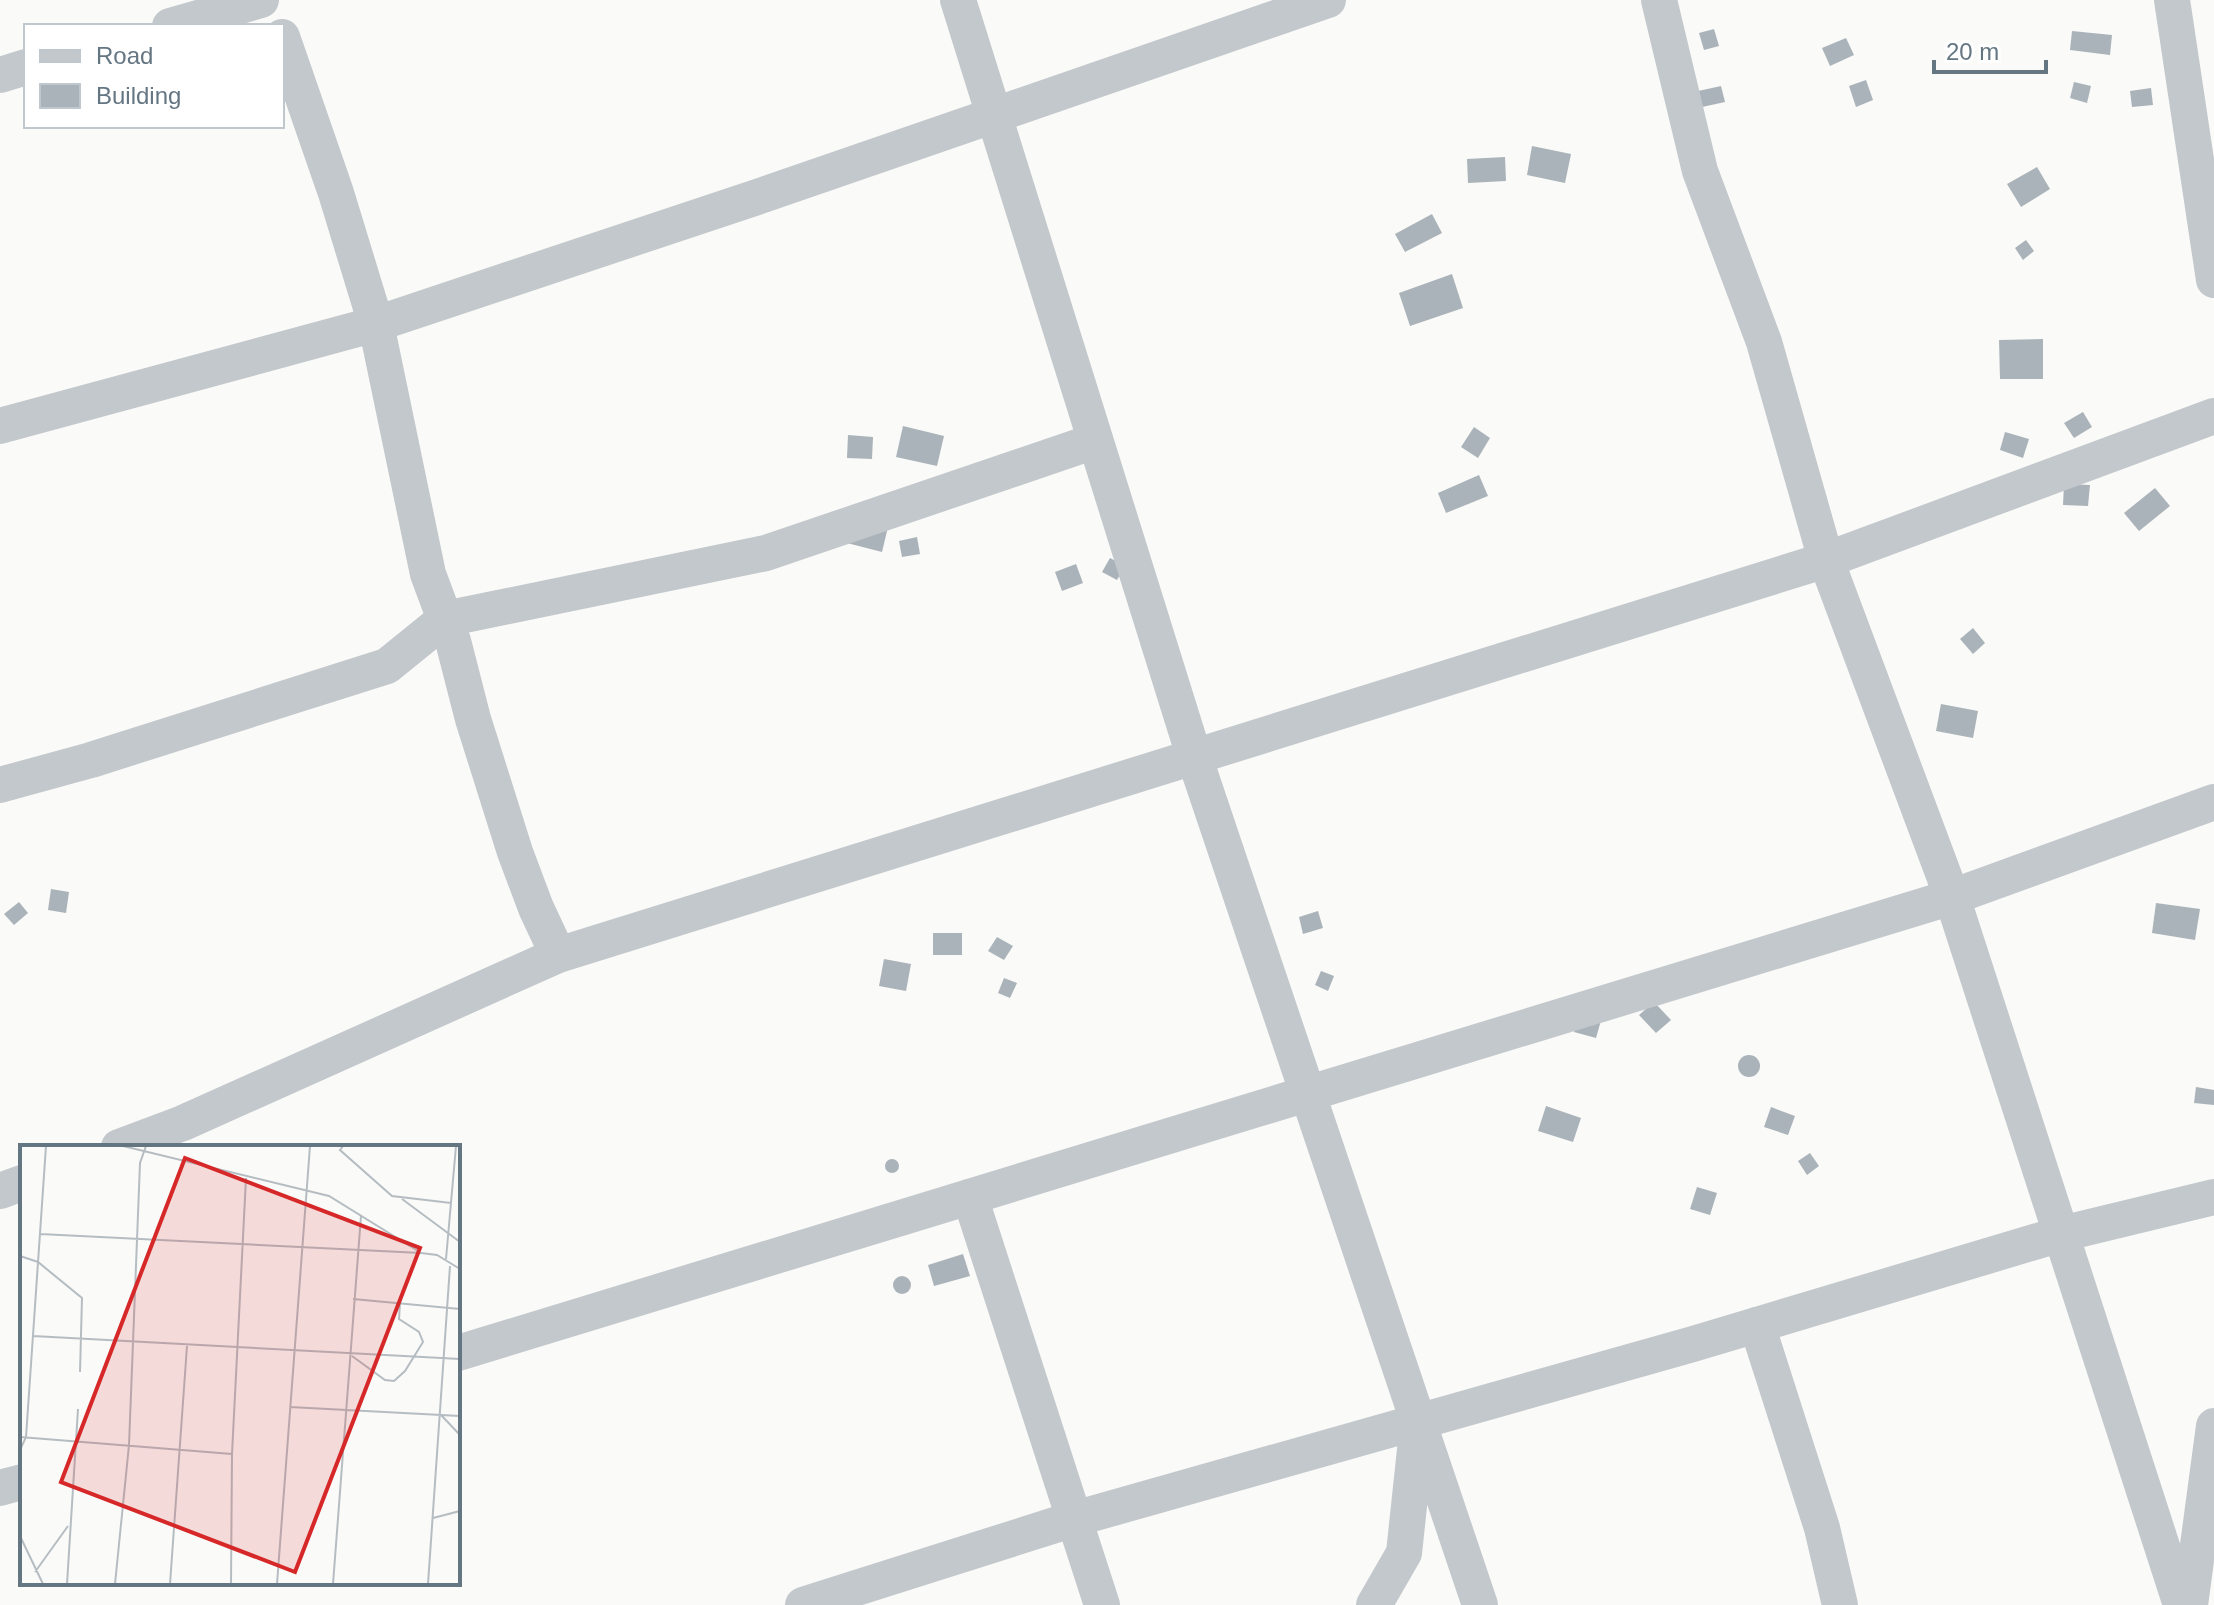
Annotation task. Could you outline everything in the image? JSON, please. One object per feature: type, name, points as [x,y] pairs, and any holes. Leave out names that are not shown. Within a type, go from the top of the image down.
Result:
[{"type":"street","points":[[177,24],[261,0]]},
{"type":"street","points":[[269,0],[277,24]]},
{"type":"street","points":[[958,0],[1194,756],[1480,1605]]},
{"type":"street","points":[[0,426],[376,324],[1328,0]]},
{"type":"street","points":[[1659,0],[1700,171],[1764,342],[1826,560],[1952,897],[2181,1605]]},
{"type":"street","points":[[2172,0],[2214,280]]},
{"type":"street","points":[[284,43],[336,193],[376,324],[428,574],[445,619],[515,852],[558,955]]},
{"type":"street","points":[[0,75],[24,68]]},
{"type":"street","points":[[124,1145],[210,1111],[558,955],[1826,560],[2214,416]]},
{"type":"street","points":[[0,785],[91,760],[387,666],[445,619],[766,553],[1095,441]]},
{"type":"street","points":[[460,1352],[1952,897],[2214,802]]},
{"type":"street","points":[[0,1191],[20,1184]]},
{"type":"street","points":[[970,1197],[1102,1605]]},
{"type":"street","points":[[803,1605],[1074,1519],[1757,1325],[2061,1234],[2214,1197]]},
{"type":"street","points":[[1757,1325],[1822,1528],[1840,1605]]},
{"type":"street","points":[[1374,1605],[1404,1553],[1418,1422]]},
{"type":"street","points":[[2190,1605],[2214,1426]]},
{"type":"street","points":[[0,1488],[20,1483]]},
{"type":"building","points":[[1714,29],[1719,46],[1704,50],[1699,33]]},
{"type":"building","points":[[2072,31],[2112,35],[2110,55],[2070,50]]},
{"type":"building","points":[[1846,38],[1854,55],[1830,66],[1822,48]]},
{"type":"building","points":[[1866,80],[1873,100],[1856,107],[1849,86]]},
{"type":"building","points":[[2074,82],[2091,86],[2087,103],[2070,98]]},
{"type":"building","points":[[1721,86],[1725,102],[1693,109],[1689,93]]},
{"type":"building","points":[[2151,88],[2153,105],[2132,107],[2130,91]]},
{"type":"building","points":[[1532,146],[1571,154],[1565,183],[1527,175]]},
{"type":"building","points":[[1505,157],[1506,181],[1468,183],[1467,159]]},
{"type":"building","points":[[2037,167],[2050,189],[2021,207],[2007,184]]},
{"type":"building","points":[[1432,214],[1442,233],[1405,252],[1395,234]]},
{"type":"building","points":[[2026,240],[2034,251],[2023,260],[2015,248]]},
{"type":"building","points":[[1452,274],[1463,308],[1410,326],[1399,293]]},
{"type":"building","points":[[2043,339],[2043,379],[2000,379],[1999,340]]},
{"type":"building","points":[[2083,412],[2092,427],[2074,438],[2064,423]]},
{"type":"building","points":[[903,426],[944,436],[937,466],[896,457]]},
{"type":"building","points":[[1474,427],[1490,438],[1478,458],[1461,447]]},
{"type":"building","points":[[2005,432],[2029,439],[2023,458],[2000,450]]},
{"type":"building","points":[[848,435],[873,437],[872,459],[847,458]]},
{"type":"building","points":[[1479,475],[1488,496],[1446,513],[1438,493]]},
{"type":"building","points":[[2064,484],[2090,485],[2088,506],[2063,505]]},
{"type":"building","points":[[2155,488],[2170,506],[2139,531],[2124,513]]},
{"type":"building","points":[[888,527],[882,552],[847,543]]},
{"type":"building","points":[[917,537],[920,554],[902,557],[899,541]]},
{"type":"building","points":[[1110,558],[1125,566],[1117,580],[1102,572]]},
{"type":"building","points":[[1076,564],[1083,583],[1062,591],[1055,572]]},
{"type":"building","points":[[1973,628],[1985,643],[1973,654],[1960,639]]},
{"type":"building","points":[[1941,704],[1978,711],[1973,738],[1936,731]]},
{"type":"building","points":[[51,889],[69,892],[66,913],[48,910]]},
{"type":"building","points":[[19,902],[28,913],[14,925],[4,914]]},
{"type":"building","points":[[2156,903],[2200,909],[2195,940],[2152,933]]},
{"type":"building","points":[[1318,911],[1323,928],[1303,934],[1299,917]]},
{"type":"building","points":[[933,933],[962,933],[962,955],[933,955]]},
{"type":"building","points":[[997,937],[1013,946],[1004,960],[988,951]]},
{"type":"building","points":[[884,959],[911,964],[906,991],[879,986]]},
{"type":"building","points":[[1321,971],[1334,976],[1328,991],[1315,985]]},
{"type":"building","points":[[1004,978],[1017,983],[1010,998],[998,993]]},
{"type":"building","points":[[1654,1002],[1671,1020],[1656,1033],[1639,1015]]},
{"type":"building","points":[[1580,1012],[1602,1017],[1596,1038],[1574,1032]]},
{"type":"building","points":[[1749,1055],[1757,1058],[1760,1066],[1757,1074],[1749,1077],[1741,1074],[1738,1066],[1741,1058]]},
{"type":"building","points":[[2196,1087],[2214,1090],[2214,1105],[2194,1103]]},
{"type":"building","points":[[1546,1106],[1581,1118],[1573,1142],[1538,1131]]},
{"type":"building","points":[[1771,1107],[1795,1116],[1788,1135],[1764,1127]]},
{"type":"building","points":[[1810,1153],[1819,1166],[1807,1175],[1798,1161]]},
{"type":"building","points":[[892,1159],[899,1166],[892,1173],[885,1166]]},
{"type":"building","points":[[1697,1187],[1717,1193],[1710,1215],[1690,1209]]},
{"type":"building","points":[[963,1254],[970,1276],[934,1286],[928,1265]]},
{"type":"building","points":[[898,1276],[906,1276],[911,1285],[909,1292],[898,1294],[893,1289],[893,1281]]}]
